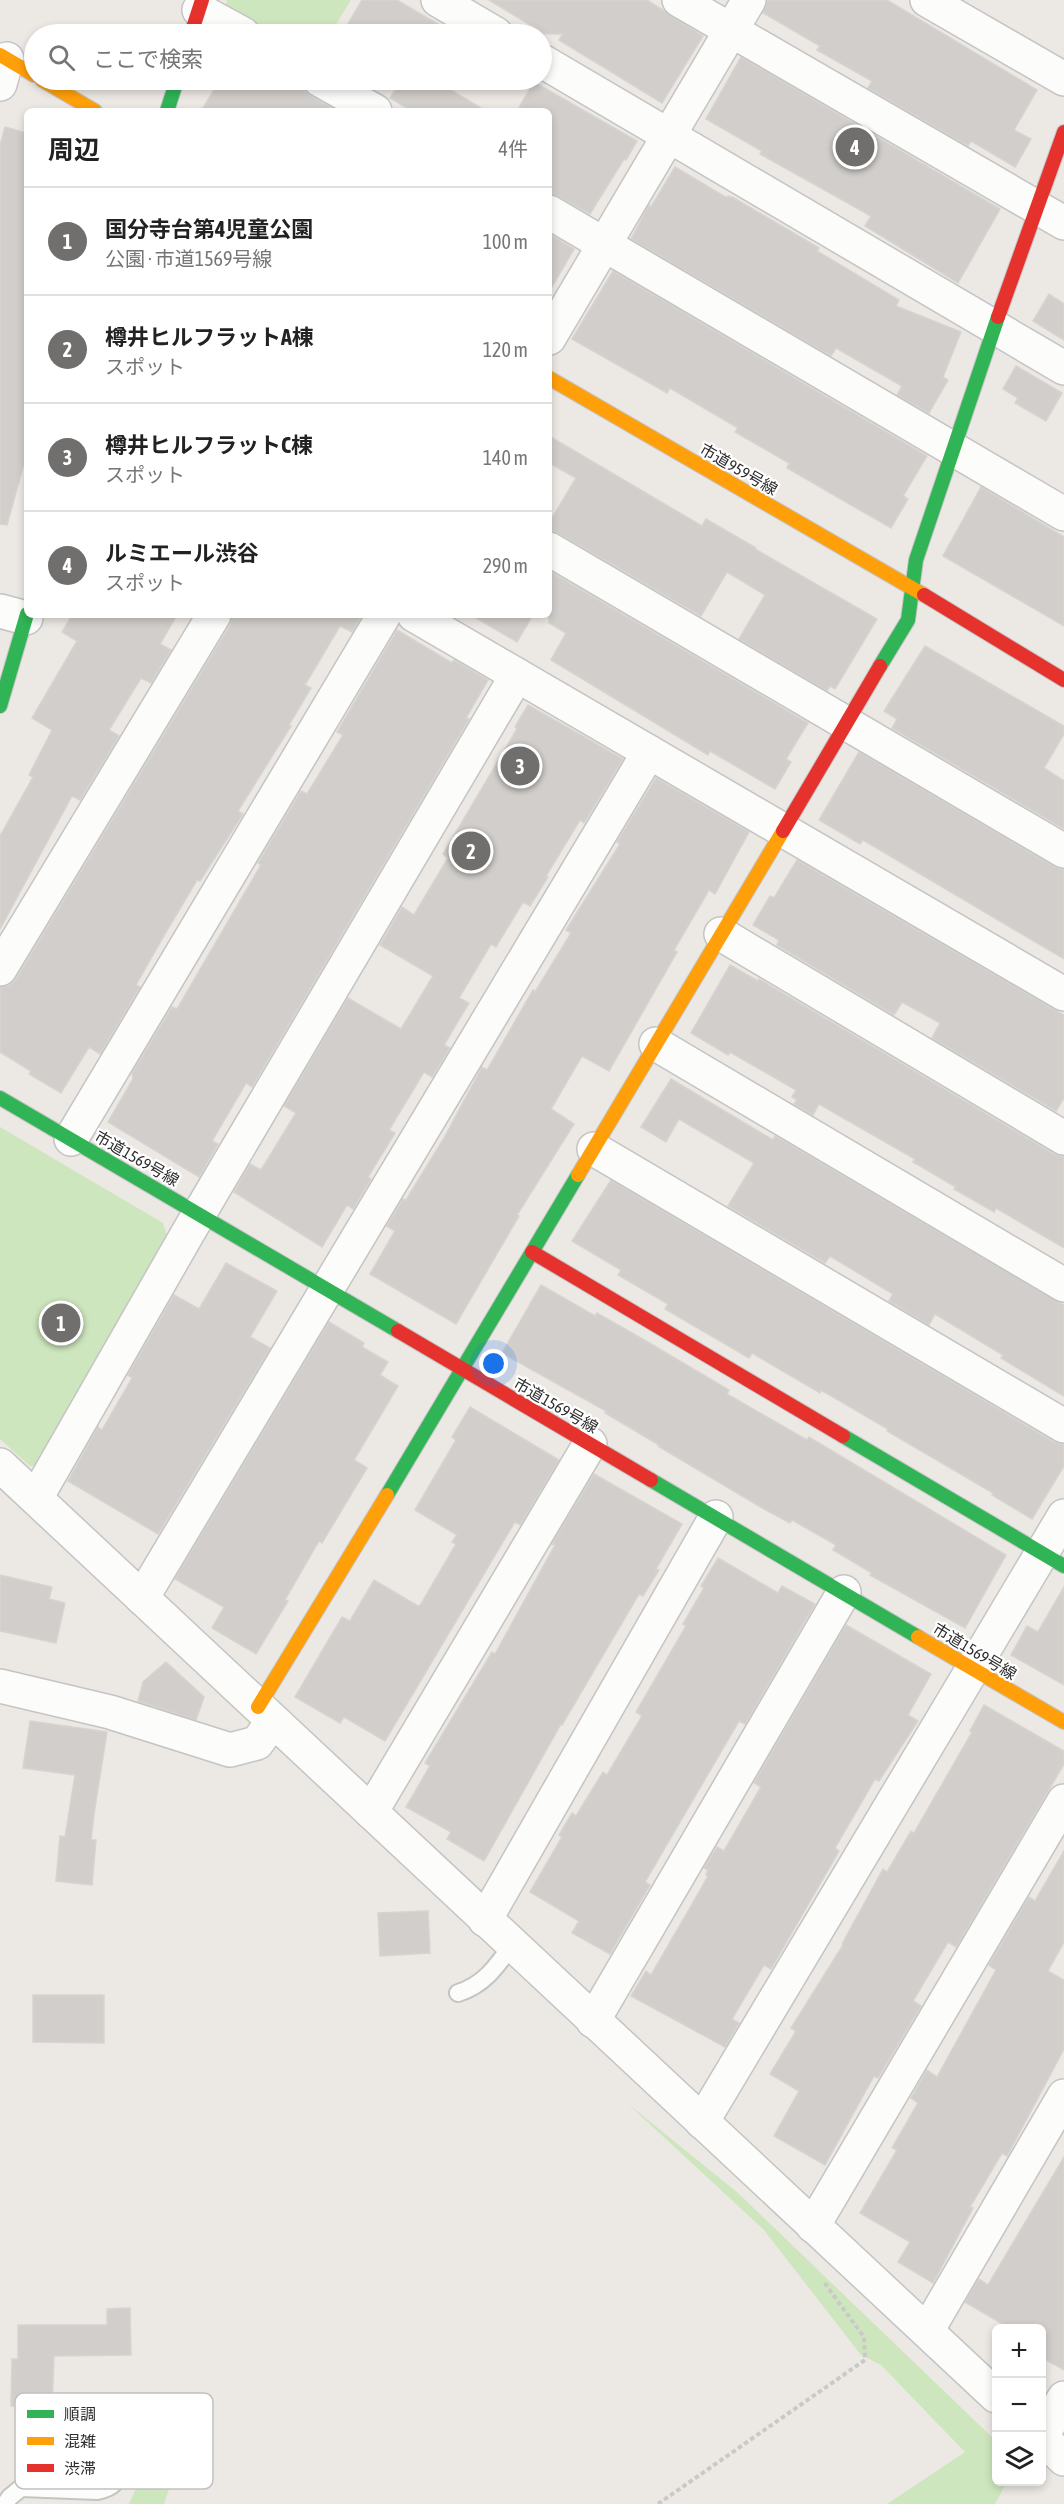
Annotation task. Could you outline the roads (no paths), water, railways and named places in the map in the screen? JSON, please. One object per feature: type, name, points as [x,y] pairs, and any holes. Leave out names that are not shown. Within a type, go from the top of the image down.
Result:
[{"type":"street","points":[[438,0],[479,24]]},
{"type":"street","points":[[679,0],[1051,216]]},
{"type":"street","points":[[552,333],[749,0]]},
{"type":"street","points":[[927,0],[1064,78]]},
{"type":"street","points":[[198,15],[219,24]]},
{"type":"street","points":[[552,67],[1064,368]]},
{"type":"street","points":[[59,90],[90,108]]},
{"type":"street","points":[[167,108],[173,90]]},
{"type":"street","points":[[338,90],[370,108]]},
{"type":"street","points":[[0,1686],[110,1712],[230,1750],[256,1743],[266,1714],[463,1370],[908,620],[916,560],[994,328],[1051,216],[1064,132]]},
{"type":"street","points":[[552,214],[1064,514]]},
{"type":"street","name":"市道959号線","points":[[552,380],[913,589],[1064,680]]},
{"type":"street","points":[[552,551],[1064,851]]},
{"type":"street","points":[[0,706],[18,614]]},
{"type":"street","points":[[0,969],[212,618]]},
{"type":"street","points":[[71,1139],[382,618]]},
{"type":"street","points":[[419,618],[1064,994]]},
{"type":"street","points":[[36,1498],[517,675]]},
{"type":"street","points":[[142,1598],[649,752]]},
{"type":"street","points":[[721,934],[1064,1138]]},
{"type":"street","points":[[656,1044],[1064,1285]]},
{"type":"street","name":"市道1569号線","points":[[0,1098],[1064,1722]]},
{"type":"street","points":[[594,1149],[1064,1426]]},
{"type":"street","points":[[532,1252],[1053,1559]]},
{"type":"street","points":[[371,1812],[590,1444]]},
{"type":"street","points":[[0,1466],[992,2392]]},
{"type":"street","points":[[702,2122],[973,1669],[1053,1559],[1064,1516]]},
{"type":"street","points":[[485,1920],[716,1517]]},
{"type":"street","points":[[593,2021],[844,1592]]},
{"type":"street","points":[[813,2226],[1064,1801]]},
{"type":"street","points":[[927,2331],[1064,2096]]},
{"type":"street","points":[[1044,2432],[1064,2398]]},
{"type":"street","points":[[1046,2442],[1064,2459]]},
{"type":"lane","points":[[458,1993],[470,1990],[485,1980],[512,1945]]},
{"type":"lane","points":[[5,2504],[10,2496],[20,2489]]},
{"type":"lane","points":[[46,2489],[97,2491],[105,2489]]},
{"type":"place","name":"ルミエール渋谷","points":[[855,147]]},
{"type":"place","name":"樽井ヒルフラットC棟","points":[[520,766]]},
{"type":"place","name":"樽井ヒルフラットA棟","points":[[471,851]]},
{"type":"place","name":"国分寺台第4児童公園","points":[[61,1323]]}]
